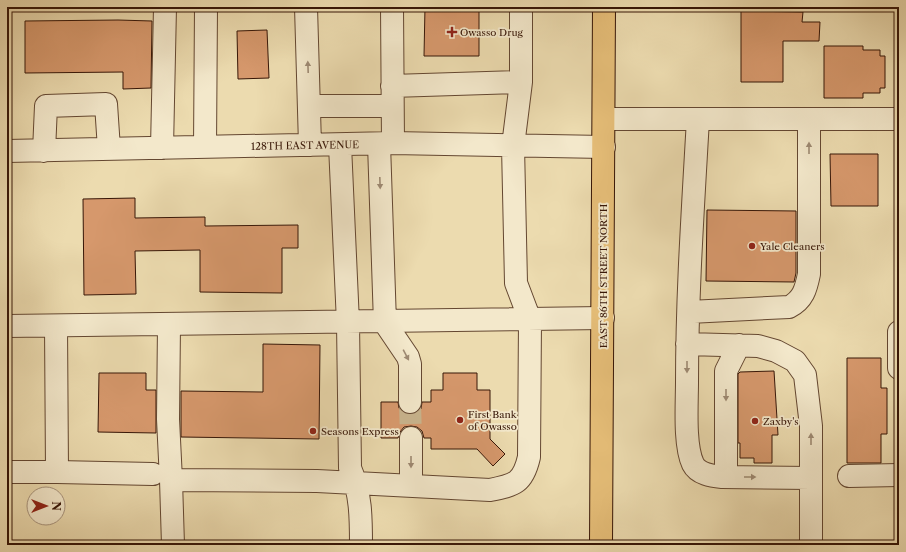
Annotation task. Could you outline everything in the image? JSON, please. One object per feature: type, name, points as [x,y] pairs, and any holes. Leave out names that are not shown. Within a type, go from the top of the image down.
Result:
[{"type":"main road","name":"EAST 86TH STREET NORTH","points":[[601,545],[604,7]]},
{"type":"street","points":[[162,148],[165,7]]},
{"type":"street","points":[[204,147],[206,7]]},
{"type":"street","points":[[306,7],[310,145]]},
{"type":"street","points":[[392,7],[392,96],[386,144],[385,323],[408,357],[410,364],[410,402]]},
{"type":"street","points":[[7,472],[57,472],[162,477],[317,481],[490,490],[518,482],[525,473],[529,458],[530,320],[516,283],[513,146],[521,82],[521,7]]},
{"type":"street","points":[[309,106],[521,82]]},
{"type":"street","points":[[44,151],[46,106],[106,104],[109,149]]},
{"type":"street","points":[[604,118],[899,119]]},
{"type":"street","points":[[698,119],[688,328],[687,409],[690,454],[694,465],[700,471],[710,475],[726,477],[811,478]]},
{"type":"street","points":[[688,328],[789,307],[798,303],[805,291],[809,274],[809,119]]},
{"type":"street","points":[[340,144],[348,323],[350,468],[357,484],[360,509],[361,545]]},
{"type":"street","name":"128TH EAST AVENUE","points":[[7,152],[340,144],[604,147]]},
{"type":"street","points":[[7,326],[385,323],[602,318]]},
{"type":"street","points":[[169,325],[168,419],[162,477],[174,545]]},
{"type":"street","points":[[56,326],[57,472]]},
{"type":"street","points":[[688,328],[739,345],[758,346],[776,351],[795,361],[805,375],[811,426],[811,545]]},
{"type":"street","points":[[899,332],[899,368]]},
{"type":"street","points":[[726,477],[726,371],[739,345]]},
{"type":"street","points":[[411,438],[411,486]]},
{"type":"street","points":[[849,476],[899,475]]},
{"type":"building","name":"Owasso Drug","points":[[425,7],[479,7],[479,56],[424,56]]},
{"type":"building","points":[[741,11],[803,12],[802,22],[820,22],[819,41],[783,41],[783,82],[741,82]]},
{"type":"building","points":[[25,21],[152,21],[151,88],[123,89],[123,72],[25,73]]},
{"type":"building","points":[[267,30],[269,78],[238,79],[237,31]]},
{"type":"building","points":[[824,46],[863,46],[863,50],[880,50],[880,56],[885,56],[885,88],[880,88],[880,93],[863,93],[863,98],[824,98]]},
{"type":"building","points":[[830,154],[878,154],[878,206],[831,206]]},
{"type":"building","points":[[135,198],[135,218],[205,217],[205,226],[298,225],[298,248],[282,248],[282,293],[200,292],[200,250],[135,251],[136,294],[84,295],[83,199]]},
{"type":"building","name":"Yale Cleaners","points":[[707,210],[796,211],[796,273],[794,282],[706,281]]},
{"type":"building","points":[[263,344],[320,345],[319,439],[181,437],[181,391],[263,392]]},
{"type":"building","points":[[847,358],[881,358],[881,388],[887,388],[887,434],[881,434],[881,463],[847,463]]},
{"type":"building","name":"Zaxby's","points":[[774,371],[778,435],[772,435],[772,463],[754,463],[754,458],[740,458],[740,443],[738,443],[738,374],[740,372]]},
{"type":"building","points":[[99,373],[146,373],[146,390],[156,390],[156,433],[98,432]]},
{"type":"building","name":"First Bank of Owasso","points":[[443,373],[477,373],[477,390],[490,390],[490,439],[505,454],[493,466],[477,449],[431,449],[431,438],[424,438],[422,431],[417,427],[404,427],[398,438],[381,438],[381,402],[398,402],[399,408],[403,413],[416,413],[421,409],[422,402],[431,402],[431,390],[443,390]]},
{"type":"tunnel","points":[[410,402],[411,438]]},
{"type":"place","name":"Owasso Drug","points":[[452,32]]},
{"type":"place","name":"Yale Cleaners","points":[[752,246]]},
{"type":"place","name":"First Bank of Owasso","points":[[460,420]]},
{"type":"place","name":"Zaxby's","points":[[755,421]]},
{"type":"place","name":"Seasons Express","points":[[313,431]]}]
